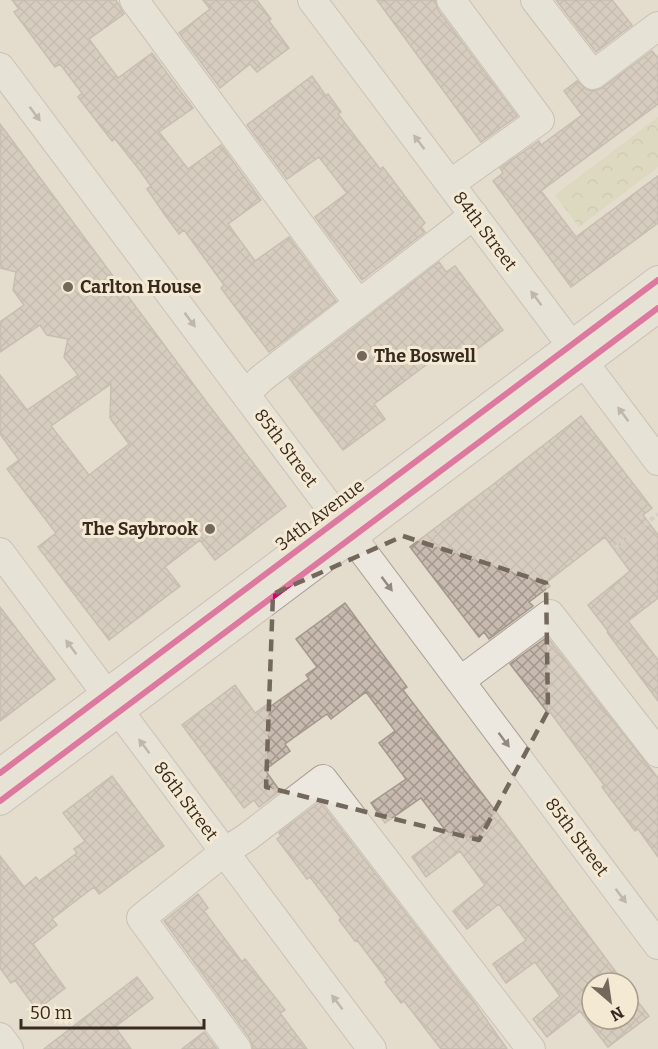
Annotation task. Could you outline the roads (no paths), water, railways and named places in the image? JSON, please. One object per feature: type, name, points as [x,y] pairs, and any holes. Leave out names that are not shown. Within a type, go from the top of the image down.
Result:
[{"type":"street","points":[[134,0],[358,303]]},
{"type":"street","name":"84th Street","points":[[312,0],[658,461]]},
{"type":"street","points":[[450,184],[540,120],[451,0]]},
{"type":"street","points":[[536,0],[593,75],[658,26]]},
{"type":"street","name":"85th Street","points":[[0,67],[658,945]]},
{"type":"street","points":[[245,394],[261,378],[474,215]]},
{"type":"street","name":"34th Avenue","points":[[0,801],[113,703],[578,354],[658,280]]},
{"type":"street","name":"34th Avenue","points":[[578,354],[658,308]]},
{"type":"street","name":"86th Street","points":[[0,552],[372,1049]]},
{"type":"street","points":[[460,681],[550,614],[658,753]]},
{"type":"street","name":"34th Avenue","points":[[0,773],[113,703]]},
{"type":"street","points":[[237,1049],[141,918],[224,852],[323,779],[531,1049]]},
{"type":"street","points":[[0,1037],[9,1049]]},
{"type":"place","name":"Carlton House","points":[[68,287]]},
{"type":"place","name":"The Boswell","points":[[362,356]]},
{"type":"place","name":"The Saybrook","points":[[210,529]]}]
